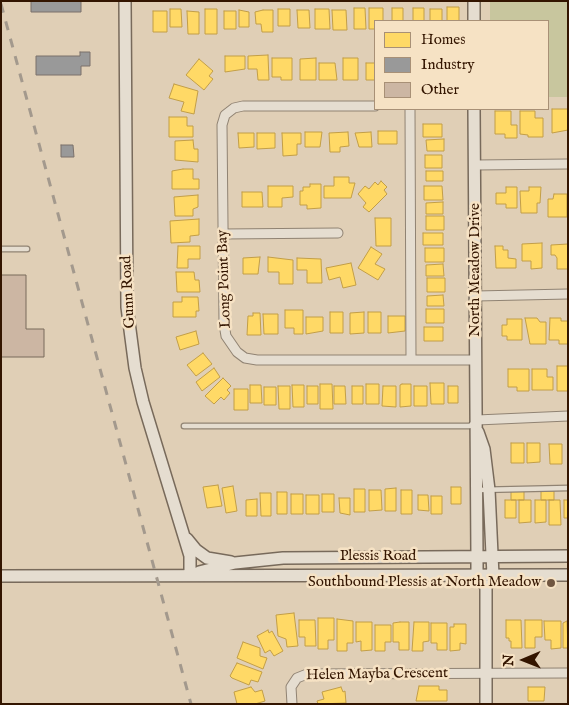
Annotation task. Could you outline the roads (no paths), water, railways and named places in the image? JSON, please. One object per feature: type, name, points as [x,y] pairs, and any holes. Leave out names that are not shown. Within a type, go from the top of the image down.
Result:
[{"type":"street","name":"Gunn Road","points":[[125,1],[127,306],[135,368],[143,402],[190,556],[190,575]]},
{"type":"street","points":[[474,1],[474,20]]},
{"type":"street","name":"Long Point Bay","points":[[374,106],[243,106],[234,108],[225,115],[222,125],[224,324],[230,342],[245,358],[257,360],[476,360]]},
{"type":"street","points":[[410,110],[411,360]]},
{"type":"street","name":"North Meadow Drive","points":[[474,110],[476,165],[477,425],[475,443],[477,574]]},
{"type":"street","points":[[476,165],[568,164]]},
{"type":"street","points":[[223,234],[338,233]]},
{"type":"street","points":[[476,296],[568,294]]},
{"type":"street","points":[[477,425],[568,416]]},
{"type":"street","name":"North Meadow Drive","points":[[477,425],[484,449],[489,490],[493,576]]},
{"type":"street","points":[[182,531],[190,543],[207,558],[235,562]]},
{"type":"street","name":"Plessis Road","points":[[190,575],[235,562],[283,558],[568,556]]},
{"type":"street","points":[[477,574],[486,587]]},
{"type":"street","name":"Plessis Road","points":[[1,576],[568,575]]},
{"type":"street","points":[[484,702],[486,587],[493,576]]},
{"type":"street","points":[[486,673],[568,672]]},
{"type":"street","name":"Helen Mayba Crescent","points":[[292,704],[291,686],[297,678],[307,674],[486,673]]},
{"type":"lane","points":[[1,249],[27,249]]},
{"type":"lane","points":[[184,426],[477,425]]},
{"type":"lane","points":[[476,490],[568,488]]},
{"type":"railway","points":[[1,4],[191,704]]},
{"type":"place","name":"Southbound Plessis at North Meadow","points":[[551,583]]}]
